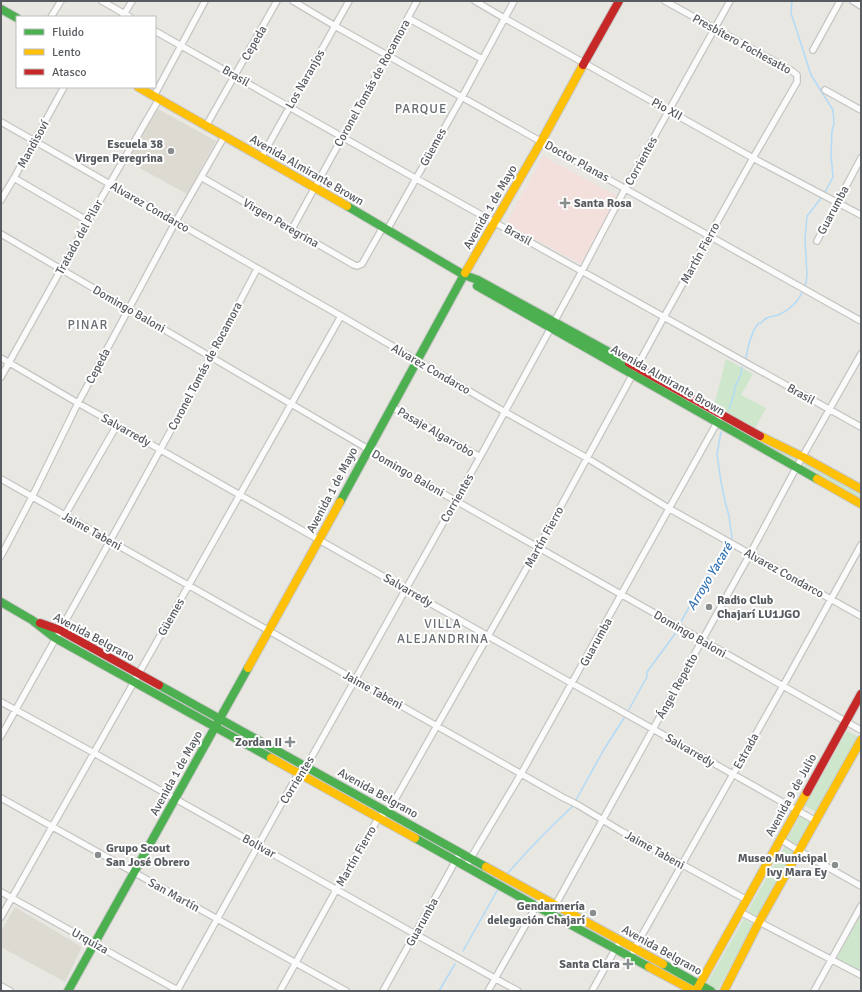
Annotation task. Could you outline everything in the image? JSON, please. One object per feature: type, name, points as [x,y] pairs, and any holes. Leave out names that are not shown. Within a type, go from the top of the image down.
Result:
[{"type":"main road","name":"Avenida 1 de Mayo","points":[[68,991],[320,539],[464,275],[496,222],[619,1]]},
{"type":"main road","points":[[1,9],[16,17]]},
{"type":"main road","name":"Avenida Almirante Brown","points":[[140,88],[385,228],[464,275],[475,284],[719,418],[796,468],[861,504]]},
{"type":"main road","name":"Avenida Almirante Brown","points":[[719,418],[803,457],[861,489]]},
{"type":"main road","name":"Avenida Belgrano","points":[[1,602],[32,620],[56,638],[536,906],[629,956],[696,989],[711,991]]},
{"type":"main road","name":"Avenida Belgrano","points":[[32,620],[60,630],[460,852],[470,859],[620,940],[696,989]]},
{"type":"main road","name":"Avenida 9 de Julio","points":[[696,989],[861,694]]},
{"type":"main road","points":[[724,991],[759,922],[861,740]]},
{"type":"street","points":[[52,16],[60,1]]},
{"type":"street","points":[[102,1],[126,16],[132,1]]},
{"type":"street","name":"Tratado del Pilar","points":[[1,376],[110,184],[205,1]]},
{"type":"street","name":"Cepeda","points":[[206,126],[277,1]]},
{"type":"street","name":"Doctor Planas","points":[[293,1],[388,56],[861,321]]},
{"type":"street","name":"Los Naranjos","points":[[261,158],[349,1]]},
{"type":"street","name":"Coronel Tomás de Rocamora","points":[[292,229],[417,1]]},
{"type":"street","name":"Pio XII","points":[[475,1],[753,158],[861,215]]},
{"type":"street","name":"Güemes","points":[[362,264],[416,178],[514,1]]},
{"type":"street","name":"Presbítero Fochesatto","points":[[665,1],[797,75]]},
{"type":"street","name":"Corrientes","points":[[178,991],[298,774],[306,767],[480,457],[582,271],[625,188],[730,1]]},
{"type":"street","points":[[813,50],[840,1]]},
{"type":"street","points":[[853,1],[861,6]]},
{"type":"street","points":[[408,18],[482,59]]},
{"type":"street","name":"Brasil","points":[[156,32],[861,427]]},
{"type":"street","name":"Martín Fierro","points":[[280,991],[378,817],[388,812],[538,548],[664,317],[797,82],[797,75]]},
{"type":"street","name":"Mandisoví","points":[[1,200],[63,88]]},
{"type":"street","points":[[825,90],[861,110]]},
{"type":"street","name":"Alvarez Condarco","points":[[1,122],[341,316],[750,554],[861,616]]},
{"type":"street","name":"Cepeda","points":[[1,556],[78,403],[176,221],[224,137]]},
{"type":"street","name":"Guarumba","points":[[817,241],[861,158]]},
{"type":"street","name":"Virgen Peregrina","points":[[201,177],[354,265],[357,266],[362,264]]},
{"type":"street","points":[[14,178],[88,222]]},
{"type":"street","name":"Domingo Baloni","points":[[1,234],[363,446],[373,454],[861,730]]},
{"type":"street","name":"Coronel Tomás de Rocamora","points":[[1,736],[161,449],[257,269]]},
{"type":"street","name":"Güemes","points":[[1,917],[341,316]]},
{"type":"street","name":"Ángel Repetto","points":[[551,913],[796,468],[861,354]]},
{"type":"street","name":"Salvarredy","points":[[1,358],[816,821]]},
{"type":"street","name":"Pasaje Algarrobo","points":[[392,407],[480,457]]},
{"type":"street","name":"Guarumba","points":[[466,866],[521,774],[622,595],[719,418]]},
{"type":"street","points":[[65,515],[117,424]]},
{"type":"street","name":"Jaime Tabeni","points":[[1,480],[746,900]]},
{"type":"street","name":"Estrada","points":[[629,956],[682,865],[861,545]]},
{"type":"street","name":"Bolivar","points":[[1,702],[518,991]]},
{"type":"street","name":"San Martín","points":[[1,798],[346,991]]},
{"type":"street","points":[[780,839],[861,886]]},
{"type":"street","name":"Guarumba","points":[[383,991],[460,852]]},
{"type":"street","name":"Urquiza","points":[[1,892],[178,991]]},
{"type":"street","points":[[488,991],[541,898]]},
{"type":"street","points":[[814,991],[861,906]]},
{"type":"street","points":[[740,912],[861,976]]},
{"type":"street","points":[[592,991],[620,940]]},
{"type":"street","points":[[1,986],[10,991]]},
{"type":"shaded area","name":"Escuela 38 Virgen Peregrina","points":[[156,108],[216,141],[187,194],[127,161]]},
{"type":"shaded area","name":"Santa Rosa","points":[[543,156],[617,196],[581,264],[506,224]]},
{"type":"shaded area","points":[[15,907],[82,947],[65,982],[1,947],[1,931]]},
{"type":"green space","points":[[726,359],[753,374],[741,395],[766,408],[754,430],[714,406]]},
{"type":"green space","points":[[726,421],[798,459],[795,464],[725,424]]},
{"type":"green space","points":[[806,462],[861,493],[861,501],[803,468]]},
{"type":"green space","points":[[847,731],[859,737],[816,812],[805,806]]},
{"type":"green space","points":[[800,816],[811,823],[798,845],[787,839]]},
{"type":"green space","points":[[785,846],[796,852],[758,918],[747,912]]},
{"type":"green space","points":[[861,914],[861,972],[837,958]]},
{"type":"green space","points":[[744,919],[754,925],[717,991],[706,985]]},
{"type":"waterway","name":"Arroyo Yacaré","points":[[792,1],[791,13],[811,75],[833,110],[834,123],[832,131],[831,155],[833,177],[824,194]]},
{"type":"waterway","name":"Arroyo Yacaré","points":[[804,287],[807,275],[805,238],[807,216],[822,197]]},
{"type":"waterway","name":"Arroyo Yacaré","points":[[746,358],[749,344],[756,326],[766,318],[778,315],[790,308],[799,298],[803,290]]},
{"type":"waterway","name":"Arroyo Yacaré","points":[[729,409],[742,367]]},
{"type":"waterway","name":"Arroyo Yacaré","points":[[721,432],[717,454],[721,482],[729,516],[731,540]]},
{"type":"waterway","name":"Arroyo Yacaré","points":[[680,624],[706,578],[729,544]]},
{"type":"waterway","name":"Arroyo Yacaré","points":[[628,711],[647,677],[647,672],[677,631]]},
{"type":"waterway","name":"Arroyo Yacaré","points":[[576,800],[603,751],[624,718]]},
{"type":"waterway","name":"Arroyo Yacaré","points":[[507,874],[539,839],[573,806]]},
{"type":"waterway","name":"Arroyo Yacaré","points":[[463,951],[498,889]]},
{"type":"waterway","name":"Arroyo Yacaré","points":[[439,991],[455,964]]},
{"type":"traffic: fast","points":[[1,9],[16,17]]},
{"type":"traffic: fast","points":[[347,206],[464,275],[478,280],[629,363]]},
{"type":"traffic: fast","points":[[340,502],[465,273]]},
{"type":"traffic: fast","points":[[477,286],[817,479]]},
{"type":"traffic: fast","points":[[1,602],[32,620],[55,638],[271,758]]},
{"type":"traffic: fast","points":[[68,991],[248,668]]},
{"type":"traffic: fast","points":[[159,685],[486,867]]},
{"type":"traffic: fast","points":[[415,838],[649,967]]},
{"type":"traffic: fast","points":[[663,964],[711,991]]},
{"type":"traffic: slow","points":[[465,273],[541,142],[583,65]]},
{"type":"traffic: slow","points":[[140,88],[347,206]]},
{"type":"traffic: slow","points":[[760,436],[803,457],[861,489]]},
{"type":"traffic: slow","points":[[817,479],[861,504]]},
{"type":"traffic: slow","points":[[248,668],[340,502]]},
{"type":"traffic: slow","points":[[724,991],[759,922],[861,740]]},
{"type":"traffic: slow","points":[[271,758],[415,838]]},
{"type":"traffic: slow","points":[[697,989],[807,792]]},
{"type":"traffic: slow","points":[[486,867],[663,964]]},
{"type":"traffic: slow","points":[[649,967],[694,991]]},
{"type":"traffic: jam","points":[[583,65],[619,1]]},
{"type":"traffic: jam","points":[[629,363],[760,436]]},
{"type":"traffic: jam","points":[[40,623],[60,630],[159,685]]},
{"type":"traffic: jam","points":[[807,792],[861,694]]},
{"type":"place","name":"Escuela 38 Virgen Peregrina","points":[[171,151]]},
{"type":"place","name":"Santa Rosa","points":[[565,203]]},
{"type":"place","name":"Radio Club Chajarí LU1JGO","points":[[709,607]]},
{"type":"place","name":"Zordan II","points":[[290,742]]},
{"type":"place","name":"Grupo Scout San José Obrero","points":[[98,855]]},
{"type":"place","name":"Museo Municipal Ivy Mara Ey","points":[[835,865]]},
{"type":"place","name":"Gendarmería delegación Chajarí","points":[[593,913]]},
{"type":"place","name":"Santa Clara","points":[[628,964]]},
{"type":"district","name":"PARQUE","points":[[421,108]]},
{"type":"district","name":"PINAR","points":[[88,324]]},
{"type":"district","name":"VILLA ALEJANDRINA","points":[[443,630]]}]
